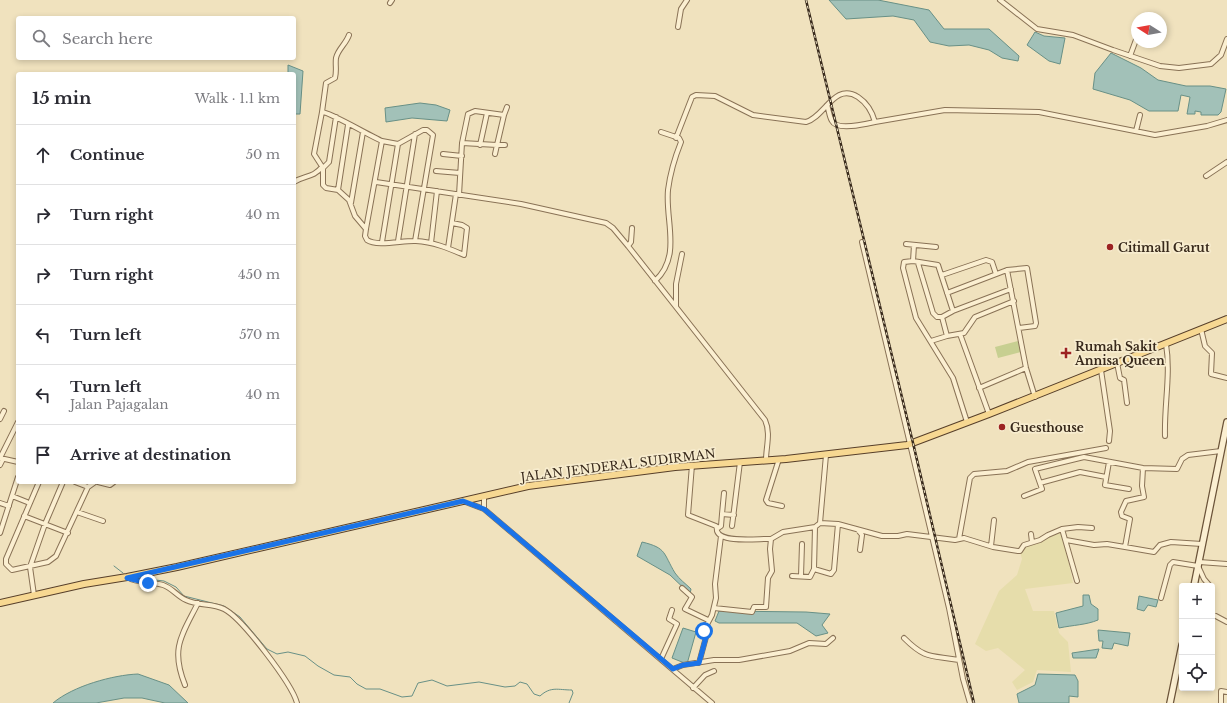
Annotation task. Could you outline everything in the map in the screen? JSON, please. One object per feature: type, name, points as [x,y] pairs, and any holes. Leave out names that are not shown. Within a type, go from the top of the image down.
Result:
[{"type":"main road","name":"JALAN JENDERAL SUDIRMAN","points":[[0,603],[84,584],[127,578],[515,489],[556,482],[692,465],[826,455],[910,444],[1101,370],[1227,318]]},
{"type":"main road","points":[[1195,583],[1227,422]]},
{"type":"main road","points":[[1170,703],[1180,655]]},
{"type":"street","points":[[678,27],[682,7],[686,0]]},
{"type":"street","points":[[1000,0],[1037,29],[1073,35],[1154,65],[1174,68],[1208,65],[1219,58],[1227,39]]},
{"type":"street","points":[[349,35],[345,45],[340,48],[336,58],[337,70],[335,78],[326,83],[314,154],[322,168],[325,188],[338,190],[352,203]]},
{"type":"street","points":[[1130,56],[1133,48]]},
{"type":"street","points":[[676,138],[692,97],[696,95],[717,97],[753,115],[806,122],[814,119],[839,94],[853,95],[866,103],[875,122]]},
{"type":"street","points":[[827,105],[832,122],[835,124],[851,126],[946,110],[1039,112],[1160,135],[1207,126],[1227,120]]},
{"type":"street","points":[[495,154],[507,107]]},
{"type":"street","points":[[448,248],[458,194],[462,143],[468,114],[475,111],[487,114],[504,115]]},
{"type":"street","points":[[322,112],[382,141],[398,144],[404,143],[415,134],[427,130],[433,135],[415,240]]},
{"type":"street","points":[[480,145],[487,114]]},
{"type":"street","points":[[1136,131],[1140,115]]},
{"type":"street","points":[[296,181],[301,178],[315,175],[329,162],[336,118]]},
{"type":"street","points":[[338,190],[348,125]]},
{"type":"street","points":[[363,132],[352,203],[355,216],[366,229]]},
{"type":"street","points":[[655,281],[662,274],[672,244],[668,209],[668,190],[674,162],[681,142],[680,139],[661,132]]},
{"type":"street","points":[[398,241],[415,134]]},
{"type":"street","points":[[382,141],[376,182],[365,236],[368,240],[375,243],[415,240],[448,248],[464,255],[467,228],[462,225],[452,223]]},
{"type":"street","points":[[462,143],[505,145]]},
{"type":"street","points":[[382,242],[398,144]]},
{"type":"street","points":[[443,154],[462,156]]},
{"type":"street","points":[[1206,176],[1227,162]]},
{"type":"street","points":[[436,171],[460,173]]},
{"type":"street","points":[[376,182],[521,204],[606,223],[613,228],[628,246],[765,420],[768,430],[766,460]]},
{"type":"street","points":[[431,243],[437,191]]},
{"type":"street","points":[[628,246],[631,242],[632,228]]},
{"type":"street","points":[[862,242],[951,614],[964,685],[970,703]]},
{"type":"street","points":[[906,244],[936,247]]},
{"type":"street","points":[[913,261],[914,245]]},
{"type":"street","points":[[676,306],[676,284],[682,254]]},
{"type":"street","points":[[942,275],[989,260],[992,262],[996,274]]},
{"type":"street","points":[[953,311],[938,265],[913,261],[904,262],[903,268],[916,318],[932,341],[953,378],[967,422]]},
{"type":"street","points":[[918,263],[933,313],[937,317],[942,317],[953,311],[1011,289]]},
{"type":"street","points":[[947,293],[1007,270],[1025,267],[1028,270],[1036,323],[1035,326],[1019,328]]},
{"type":"street","points":[[1007,270],[1026,368],[1035,396]]},
{"type":"street","points":[[932,341],[947,336],[960,334],[966,331],[975,317],[1014,302]]},
{"type":"street","points":[[942,317],[947,336]]},
{"type":"street","points":[[1201,329],[1205,346],[1212,353],[1211,374],[1227,378]]},
{"type":"street","points":[[960,334],[989,414]]},
{"type":"street","points":[[1165,436],[1164,416],[1168,391],[1166,344]]},
{"type":"street","points":[[1117,363],[1120,378],[1124,380],[1127,403]]},
{"type":"street","points":[[979,388],[1026,368]]},
{"type":"street","points":[[1101,370],[1110,434],[1109,441]]},
{"type":"street","points":[[0,419],[4,411]]},
{"type":"street","points":[[0,466],[2,459],[0,458],[16,426]]},
{"type":"street","points":[[959,539],[970,478],[974,474],[1007,470],[1028,462],[1106,448]]},
{"type":"street","points":[[1024,496],[1042,490],[1035,470],[1080,457],[1143,468],[1177,469],[1182,459],[1188,455],[1221,451]]},
{"type":"street","points":[[820,523],[826,455]]},
{"type":"street","points":[[2,459],[16,462]]},
{"type":"street","points":[[779,459],[766,500],[768,503],[782,506]]},
{"type":"street","points":[[732,526],[740,462]]},
{"type":"street","points":[[1109,462],[1106,486],[1129,489]]},
{"type":"street","points":[[692,465],[688,515],[718,528]]},
{"type":"street","points":[[1125,547],[1130,518],[1122,516],[1121,512],[1126,501],[1144,497],[1142,486],[1143,468]]},
{"type":"street","points":[[1040,483],[1080,472],[1106,477]]},
{"type":"street","points":[[0,533],[16,483]]},
{"type":"street","points":[[38,484],[6,562],[12,570],[48,562],[56,556],[68,533],[88,487],[93,484]]},
{"type":"street","points":[[34,596],[30,567],[45,524],[62,484]]},
{"type":"street","points":[[80,484],[88,487]]},
{"type":"street","points":[[724,493],[721,526],[717,531],[721,536],[745,541],[763,538],[772,539],[783,532],[815,527],[820,523],[838,524],[882,536],[898,536],[907,534],[932,538],[959,539],[1020,551],[1023,546],[1040,540],[1048,534],[1062,529],[1078,527],[1092,528]]},
{"type":"street","points":[[12,496],[27,502]]},
{"type":"street","points":[[484,496],[484,509]]},
{"type":"street","points":[[463,501],[484,509],[712,703]]},
{"type":"street","points":[[0,503],[9,506]]},
{"type":"street","points":[[77,512],[103,521]]},
{"type":"street","points":[[722,514],[734,515]]},
{"type":"street","points":[[24,516],[68,533]]},
{"type":"street","points":[[991,546],[994,520]]},
{"type":"street","points":[[814,569],[831,574],[834,570],[838,524]]},
{"type":"street","points":[[792,576],[812,576],[814,569],[815,527]]},
{"type":"street","points":[[1062,529],[1077,581]]},
{"type":"street","points":[[858,530],[862,535],[860,550]]},
{"type":"street","points":[[1031,534],[1032,542]]},
{"type":"street","points":[[699,663],[708,620],[714,608],[721,536]]},
{"type":"street","points":[[714,608],[753,612],[754,607],[765,607],[768,578],[772,571],[770,549],[772,539]]},
{"type":"street","points":[[1066,540],[1094,545],[1107,544],[1154,552],[1160,546],[1171,542],[1202,544]]},
{"type":"street","points":[[801,576],[802,544]]},
{"type":"street","points":[[1161,598],[1171,563],[1227,564]]},
{"type":"street","points":[[1198,564],[1204,579],[1208,583]]},
{"type":"street","points":[[127,578],[135,581],[169,587],[187,600],[219,607],[239,620],[285,680],[297,703]]},
{"type":"street","points":[[682,588],[692,597],[685,609],[708,620]]},
{"type":"street","points":[[184,684],[178,667],[178,648],[198,603]]},
{"type":"street","points":[[661,659],[677,624],[669,619],[672,610]]},
{"type":"street","points":[[1215,616],[1227,622]]},
{"type":"street","points":[[673,669],[683,665],[722,659],[739,660],[790,650],[809,643],[826,644],[833,638]]},
{"type":"street","points":[[904,638],[917,651],[929,656],[959,660]]},
{"type":"street","points":[[693,688],[705,675],[714,671]]},
{"type":"street","points":[[1220,703],[1221,692],[1227,692]]},
{"type":"shaded area","points":[[1062,530],[1073,583],[1025,589],[1033,611],[1054,611],[1059,633],[1068,642],[1071,672],[1037,670],[1033,682],[1017,690],[1012,682],[1025,670],[998,648],[986,651],[975,644],[999,591],[1017,575],[1022,559],[1020,552],[1023,547]]},
{"type":"green space","points":[[1018,341],[1021,352],[998,358],[995,347]]},
{"type":"water","points":[[829,0],[878,0],[929,10],[944,29],[989,29],[1019,56],[1018,61],[1002,58],[989,50],[969,45],[949,46],[930,42],[914,20],[893,16],[846,19]]},
{"type":"water","points":[[1035,32],[1044,36],[1065,38],[1060,64],[1049,61],[1027,45]]},
{"type":"water","points":[[1111,53],[1141,68],[1158,80],[1186,86],[1210,86],[1226,89],[1221,112],[1218,115],[1201,115],[1201,112],[1195,111],[1195,114],[1187,114],[1190,97],[1181,95],[1178,111],[1149,111],[1130,100],[1093,89],[1095,73]]},
{"type":"water","points":[[288,65],[303,71],[300,114],[296,114],[296,72],[288,72]]},
{"type":"water","points":[[420,103],[436,105],[450,110],[447,121],[412,118],[386,122],[385,108]]},
{"type":"water","points":[[642,542],[650,544],[663,552],[675,573],[691,589],[690,594],[670,575],[637,556]]},
{"type":"water","points":[[1083,595],[1089,595],[1091,604],[1098,609],[1098,620],[1059,628],[1056,613],[1083,606]]},
{"type":"water","points":[[1139,596],[1158,600],[1156,607],[1148,605],[1144,611],[1137,609]]},
{"type":"water","points":[[719,611],[806,612],[830,614],[822,625],[828,633],[816,636],[797,623],[719,623],[715,621]]},
{"type":"water","points":[[683,628],[696,632],[687,664],[672,658]]},
{"type":"water","points":[[1098,630],[1130,633],[1128,646],[1114,643],[1112,649],[1102,648],[1103,641],[1099,641]]},
{"type":"water","points":[[1099,649],[1096,658],[1073,658],[1072,653]]},
{"type":"water","points":[[138,674],[169,685],[188,703],[165,703],[142,698],[124,698],[96,703],[53,703],[71,691],[94,682]]},
{"type":"water","points":[[1038,674],[1075,675],[1078,681],[1078,697],[1069,696],[1069,703],[1019,703],[1017,694],[1035,685]]},
{"type":"waterway","points":[[114,566],[123,573]]},
{"type":"waterway","points":[[137,578],[164,581],[176,587],[184,596],[224,606],[240,617],[267,649],[277,654],[288,652],[305,656],[318,666],[334,675],[350,677],[357,684],[366,689],[380,689],[402,697],[412,696],[418,683],[432,680],[447,686],[479,682],[505,687],[515,686],[520,682],[527,684],[534,694],[540,696],[551,690],[572,690],[573,693],[569,703]]},
{"type":"railway","points":[[806,0],[974,703]]},
{"type":"place","name":"Citimall Garut","points":[[1110,247]]},
{"type":"place","name":"Rumah Sakit Annisa Queen","points":[[1066,353]]},
{"type":"place","name":"Guesthouse","points":[[1002,427]]},
{"type":"route","points":[[148,583],[127,578],[463,501],[484,509],[490,516],[527,544],[559,573],[673,669],[683,665],[699,663],[706,637],[704,631]]}]
